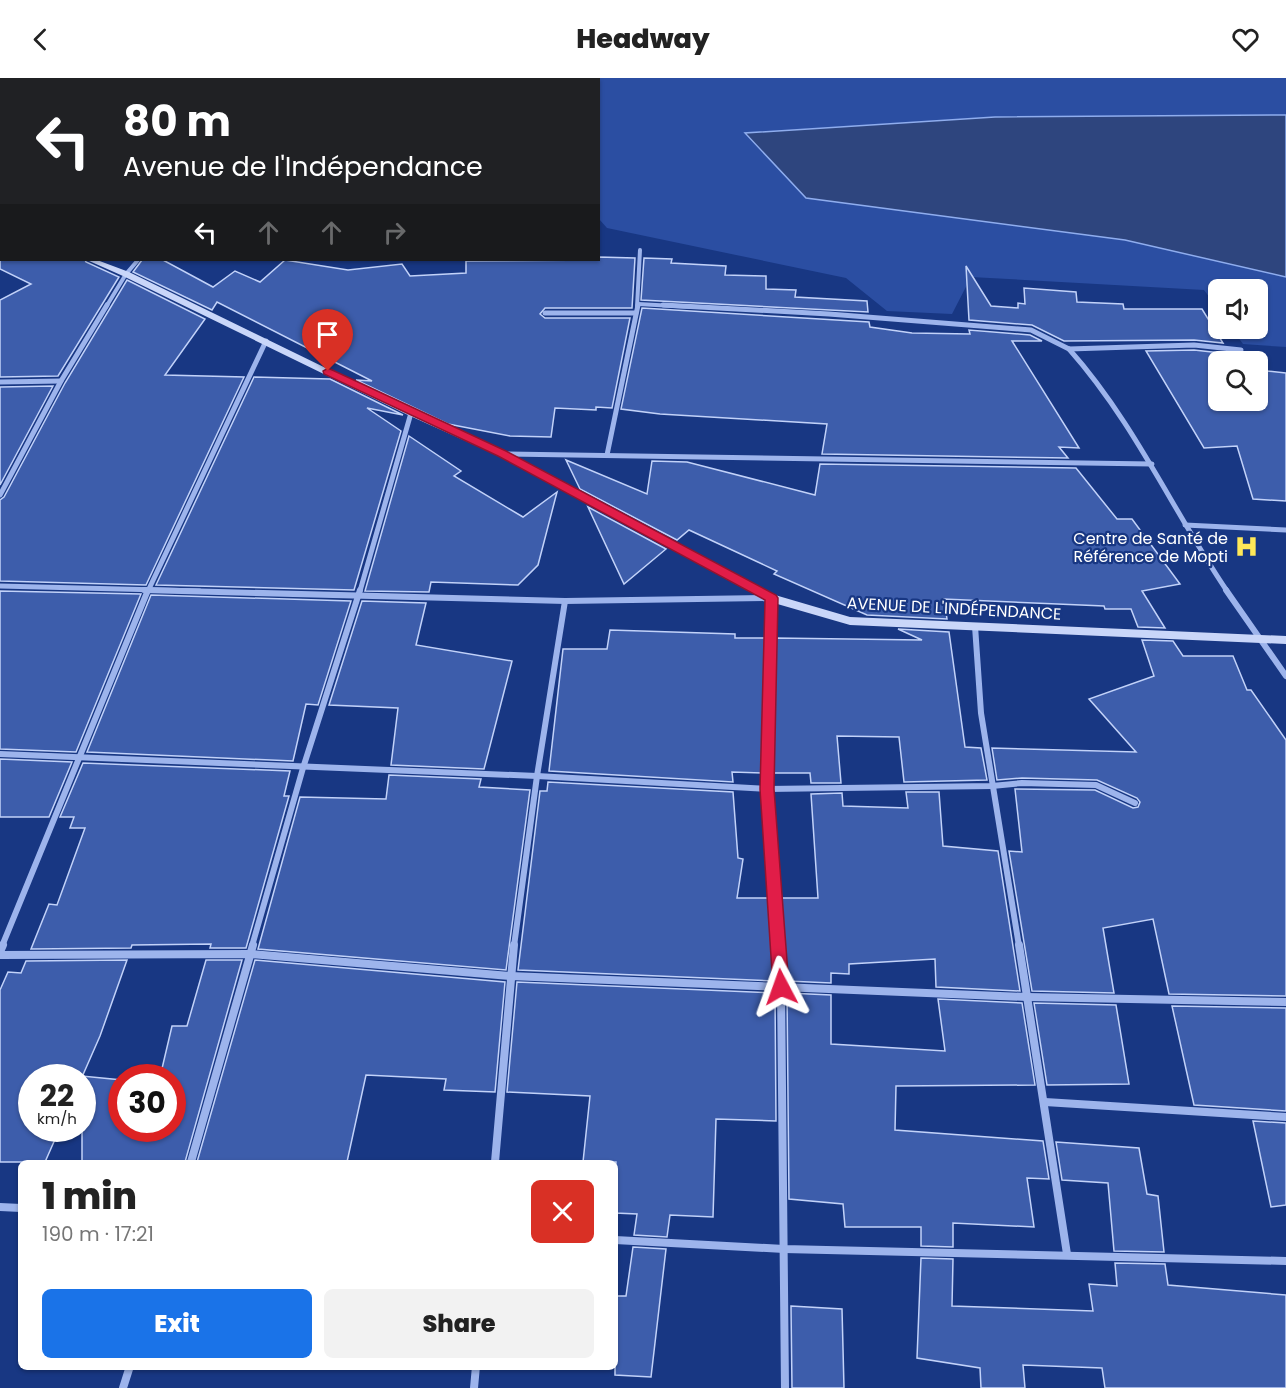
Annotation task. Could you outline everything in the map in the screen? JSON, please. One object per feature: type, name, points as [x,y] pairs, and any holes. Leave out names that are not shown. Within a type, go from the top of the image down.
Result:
[{"type":"main road","name":"AVENUE DE L'INDÉPENDANCE","points":[[94,261],[266,340],[502,454],[771,598],[850,621],[1286,640]]},
{"type":"street","points":[[607,455],[638,304],[640,250]]},
{"type":"street","points":[[0,495],[61,381],[126,274],[137,261]]},
{"type":"street","points":[[638,304],[829,314],[1031,330],[1069,350],[1091,372],[1152,464],[1185,525],[1286,676]]},
{"type":"street","points":[[545,313],[636,313]]},
{"type":"street","points":[[266,340],[148,588],[0,954],[250,954],[510,976],[1027,997],[1286,1002]]},
{"type":"street","points":[[1069,350],[1194,345],[1241,350]]},
{"type":"street","points":[[0,382],[61,381]]},
{"type":"street","points":[[192,1160],[303,768],[358,597],[411,412]]},
{"type":"street","points":[[502,454],[1152,464]]},
{"type":"street","points":[[1185,525],[1286,530]]},
{"type":"street","points":[[0,586],[148,588],[358,597],[566,601],[771,598],[767,789],[781,987],[785,1388]]},
{"type":"street","points":[[495,1160],[510,976],[537,776],[566,601]]},
{"type":"street","points":[[975,626],[981,713],[1045,1102],[1067,1254]]},
{"type":"street","points":[[0,754],[537,776],[767,789],[992,786],[1022,783],[1096,785],[1135,803]]},
{"type":"street","points":[[1045,1102],[1286,1117]]},
{"type":"street","points":[[0,1207],[18,1208]]},
{"type":"street","points":[[618,1240],[784,1249],[1286,1261]]},
{"type":"street","points":[[123,1388],[129,1370]]},
{"type":"street","points":[[474,1388],[476,1370]]},
{"type":"shaded area","points":[[600,78],[1286,78],[1286,115],[995,117],[745,133],[1125,240],[1286,277],[1286,347],[1243,344],[1239,339],[1268,339],[1268,279],[1208,279],[1208,295],[1204,290],[971,277],[952,314],[887,311],[846,278],[607,228],[600,220]]},
{"type":"shaded area","points":[[1286,115],[1286,277],[1125,240],[806,198],[745,133],[995,117]]},
{"type":"building","points":[[600,257],[635,258],[632,308],[545,308],[540,314],[545,318],[630,318],[612,408],[596,407],[596,410],[555,408],[551,437],[510,436],[448,424],[356,380],[372,381],[217,302],[212,310],[133,272],[141,261],[165,261],[213,287],[235,271],[260,282],[284,261],[348,270],[402,264],[410,276],[466,273],[466,261],[600,261]]},
{"type":"building","points":[[644,258],[672,259],[671,263],[726,266],[725,275],[766,276],[766,289],[796,290],[795,297],[867,301],[868,312],[641,300]]},
{"type":"building","points":[[0,261],[86,261],[119,277],[58,376],[0,377],[0,300],[31,284],[0,269]]},
{"type":"building","points":[[966,266],[991,306],[1018,308],[1018,303],[1025,304],[1024,288],[1076,292],[1077,302],[1123,304],[1124,309],[1202,309],[1208,319],[1208,339],[1221,339],[1223,343],[1194,340],[1064,341],[1032,325],[969,320]]},
{"type":"building","points":[[127,280],[205,319],[165,375],[244,377],[146,585],[0,581],[0,500],[4,497],[65,383]]},
{"type":"building","points":[[642,308],[869,322],[870,327],[912,333],[970,334],[969,330],[1030,335],[1042,341],[1012,341],[1079,448],[1059,447],[1068,458],[822,454],[827,424],[660,414],[621,409]]},
{"type":"building","points":[[1146,351],[1208,352],[1208,411],[1268,411],[1268,371],[1286,373],[1286,501],[1253,499],[1237,446],[1204,448]]},
{"type":"building","points":[[254,377],[330,379],[403,415],[367,408],[401,431],[354,590],[156,585]]},
{"type":"building","points":[[53,386],[0,485],[0,387]]},
{"type":"building","points":[[409,436],[461,471],[454,476],[523,517],[557,492],[538,565],[518,585],[431,582],[429,592],[365,591]]},
{"type":"building","points":[[566,460],[647,494],[652,461],[687,462],[815,495],[820,464],[1076,468],[1117,519],[1132,519],[1180,584],[1142,591],[1165,628],[1138,627],[1131,609],[944,599],[947,619],[867,615],[774,574],[777,571],[689,530],[677,540],[580,489]]},
{"type":"building","points":[[588,507],[666,549],[624,584]]},
{"type":"building","points":[[0,591],[141,594],[76,752],[0,749]]},
{"type":"building","points":[[151,595],[351,601],[318,705],[306,704],[293,761],[87,752]]},
{"type":"building","points":[[362,601],[426,603],[416,645],[512,661],[484,769],[391,765],[398,708],[329,705]]},
{"type":"building","points":[[898,629],[949,632],[965,747],[981,748],[987,780],[904,782],[899,737],[837,736],[841,783],[811,783],[810,773],[773,773],[775,638],[922,640]]},
{"type":"building","points":[[610,630],[735,634],[735,638],[765,638],[762,773],[732,772],[733,782],[549,771],[563,649],[607,649]]},
{"type":"building","points":[[1142,640],[1173,641],[1183,656],[1233,656],[1247,690],[1251,690],[1286,740],[1286,996],[1169,994],[1153,919],[1103,928],[1114,993],[1032,991],[1009,851],[1022,852],[1015,789],[1095,790],[1133,808],[1138,807],[1140,802],[1137,798],[1097,780],[1022,778],[997,780],[992,748],[1136,752],[1089,699],[1154,676]]},
{"type":"building","points":[[0,759],[72,762],[49,817],[0,817]]},
{"type":"building","points":[[83,763],[290,771],[284,796],[289,796],[246,948],[210,948],[211,944],[31,949],[49,904],[57,905],[85,828],[70,828],[74,817],[60,817]]},
{"type":"building","points":[[389,775],[481,779],[479,787],[530,790],[506,970],[258,949],[300,797],[386,799]]},
{"type":"building","points":[[548,782],[733,792],[738,858],[743,859],[737,898],[769,898],[775,981],[518,970],[540,791],[547,791]]},
{"type":"building","points":[[906,792],[939,792],[943,846],[998,851],[1020,991],[936,987],[935,959],[849,964],[849,974],[831,973],[831,983],[787,981],[780,898],[818,898],[811,794],[842,793],[843,806],[908,808]]},
{"type":"building","points":[[127,960],[88,1064],[18,1064],[18,1142],[54,1142],[46,1160],[0,1162],[0,990],[8,972],[21,973],[26,961]]},
{"type":"building","points":[[206,960],[242,960],[186,1160],[82,1160],[82,1142],[96,1142],[96,1077],[108,1079],[108,1142],[186,1142],[186,1064],[163,1064],[172,1026],[187,1026]]},
{"type":"building","points":[[255,960],[505,982],[495,1092],[444,1090],[446,1079],[366,1075],[347,1160],[198,1160]]},
{"type":"building","points":[[517,982],[775,993],[776,1121],[716,1119],[713,1217],[670,1215],[667,1237],[634,1235],[637,1214],[618,1213],[618,1160],[583,1160],[590,1096],[507,1092]]},
{"type":"building","points":[[787,993],[831,995],[831,1044],[945,1051],[938,999],[1022,1003],[1035,1085],[896,1086],[895,1130],[1043,1141],[1049,1179],[1027,1178],[1034,1227],[953,1223],[953,1247],[921,1246],[921,1227],[845,1227],[843,1204],[789,1199]]},
{"type":"building","points":[[1034,1003],[1116,1005],[1129,1084],[1047,1085]]},
{"type":"building","points":[[1172,1006],[1286,1008],[1286,1111],[1194,1105]]},
{"type":"building","points":[[1253,1121],[1286,1123],[1286,1205],[1271,1207]]},
{"type":"building","points":[[1056,1142],[1139,1148],[1147,1194],[1158,1196],[1164,1252],[1114,1251],[1108,1183],[1062,1180]]},
{"type":"building","points":[[633,1247],[666,1249],[651,1377],[615,1375],[615,1370],[618,1370],[618,1296],[626,1296]]},
{"type":"building","points":[[921,1258],[953,1259],[952,1306],[1093,1311],[1089,1284],[1117,1286],[1115,1263],[1165,1264],[1168,1285],[1286,1295],[1286,1388],[1105,1388],[1102,1368],[1023,1365],[1025,1388],[981,1388],[980,1368],[917,1358]]},
{"type":"building","points":[[791,1306],[842,1309],[844,1388],[792,1388]]},
{"type":"place","name":"Centre de Santé de Référence de Mopti","points":[[1246,547]]},
{"type":"route","points":[[328,371],[502,454],[771,598],[767,789],[781,987]]}]
